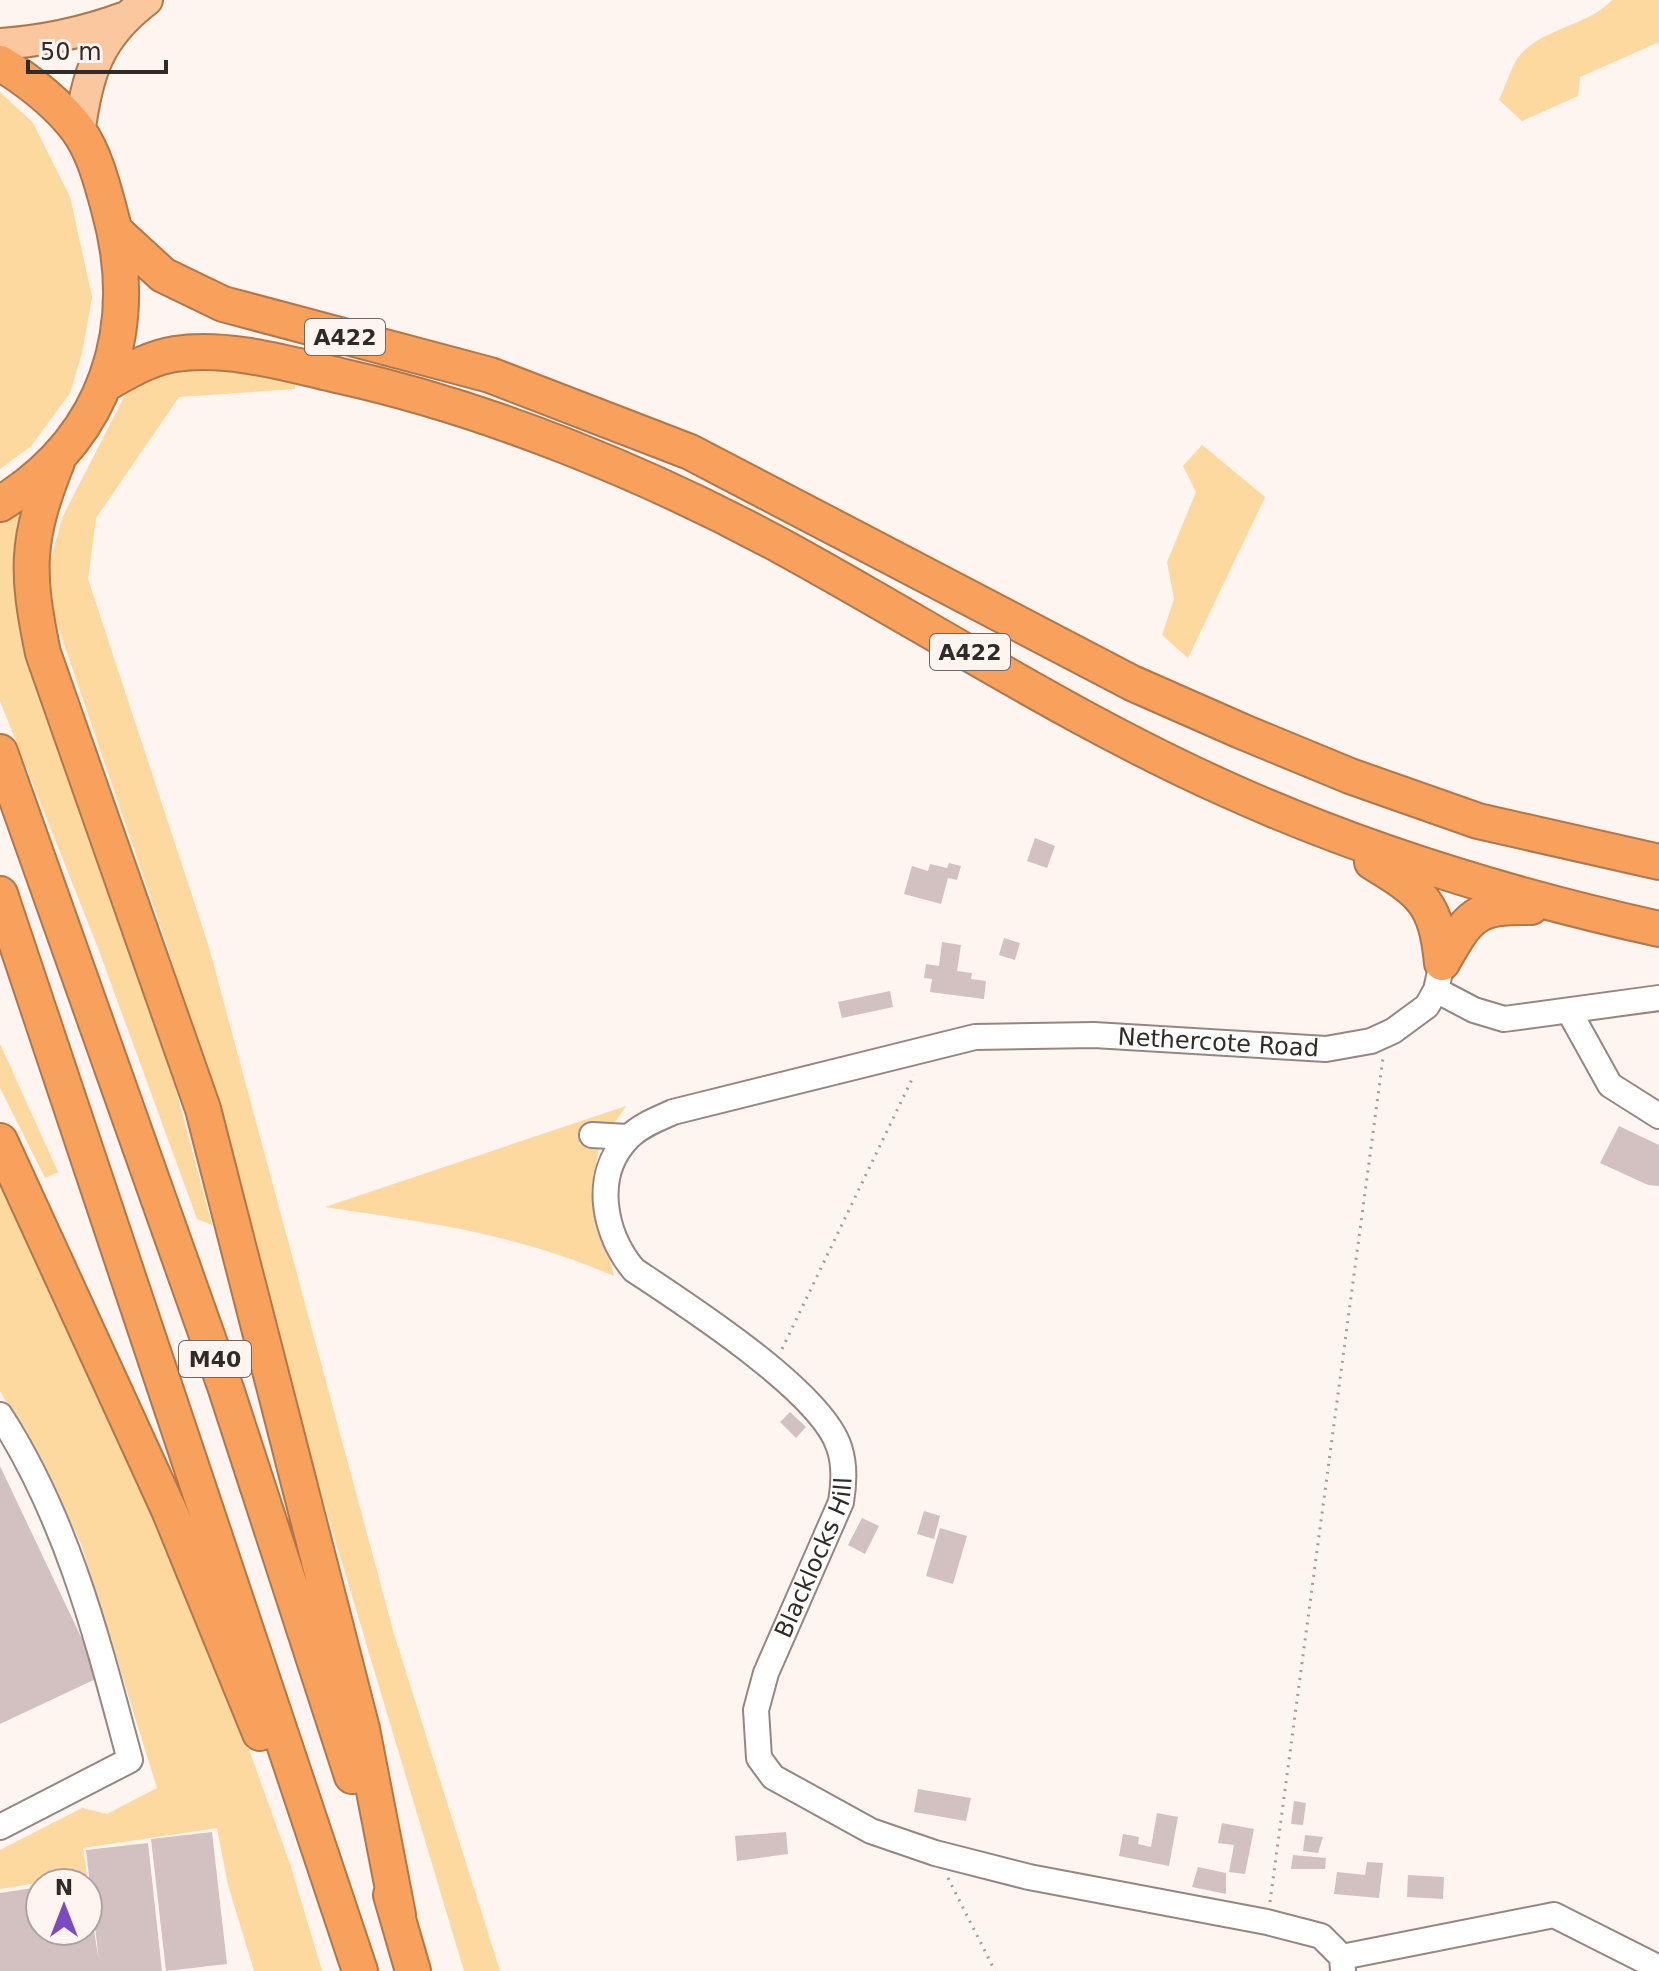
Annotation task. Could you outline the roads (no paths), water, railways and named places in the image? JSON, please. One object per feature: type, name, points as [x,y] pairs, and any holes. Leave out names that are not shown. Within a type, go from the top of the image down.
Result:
[{"type":"highway","points":[[0,63],[29,81],[79,133],[101,180],[115,231],[122,276],[121,327],[105,384],[57,462],[0,504]]},
{"type":"highway","name":"A422","points":[[115,231],[163,275],[223,304],[490,375],[690,452],[1132,683],[1268,742],[1478,821],[1659,862]]},
{"type":"highway","name":"A422","points":[[105,384],[145,362],[171,354],[210,351],[390,387],[545,441],[659,487],[777,544],[1102,725],[1222,788],[1318,829],[1446,875],[1564,908],[1659,929]]},
{"type":"highway","name":"M40","points":[[57,462],[33,530],[30,587],[43,653],[203,1109],[362,1729],[398,1915]]},
{"type":"highway","name":"M40","points":[[0,752],[226,1389],[398,1915],[413,1971]]},
{"type":"highway","points":[[1318,829],[1406,882],[1423,899],[1438,925],[1439,976]]},
{"type":"highway","name":"M40","points":[[0,894],[360,1971]]},
{"type":"highway","points":[[1439,976],[1473,915],[1494,907],[1564,908]]},
{"type":"highway","name":"M40","points":[[0,1141],[169,1510],[269,1755],[318,1839]]},
{"type":"main road","points":[[0,44],[39,41],[85,32],[135,9]]},
{"type":"main road","points":[[79,133],[90,72],[101,48],[135,9]]},
{"type":"street","points":[[1439,976],[1474,1010],[1504,1019],[1570,1013],[1659,998]]},
{"type":"street","name":"Nethercote Road","points":[[628,1137],[673,1112],[977,1037],[1094,1035],[1326,1049],[1371,1041],[1427,1006],[1439,976]]},
{"type":"street","points":[[1570,1013],[1610,1085],[1659,1116]]},
{"type":"street","points":[[592,1135],[628,1137]]},
{"type":"street","name":"Blacklocks Hill","points":[[628,1137],[615,1159],[604,1197],[618,1250],[634,1270],[769,1368],[808,1403],[839,1445],[844,1487],[821,1551],[766,1673],[756,1710],[759,1758],[773,1777],[871,1831],[935,1853],[1029,1877],[1267,1922],[1321,1936],[1343,1964]]},
{"type":"street","points":[[0,1415],[37,1479],[69,1554],[130,1760],[0,1827]]},
{"type":"street","points":[[1343,1964],[1554,1915],[1659,1968]]}]
